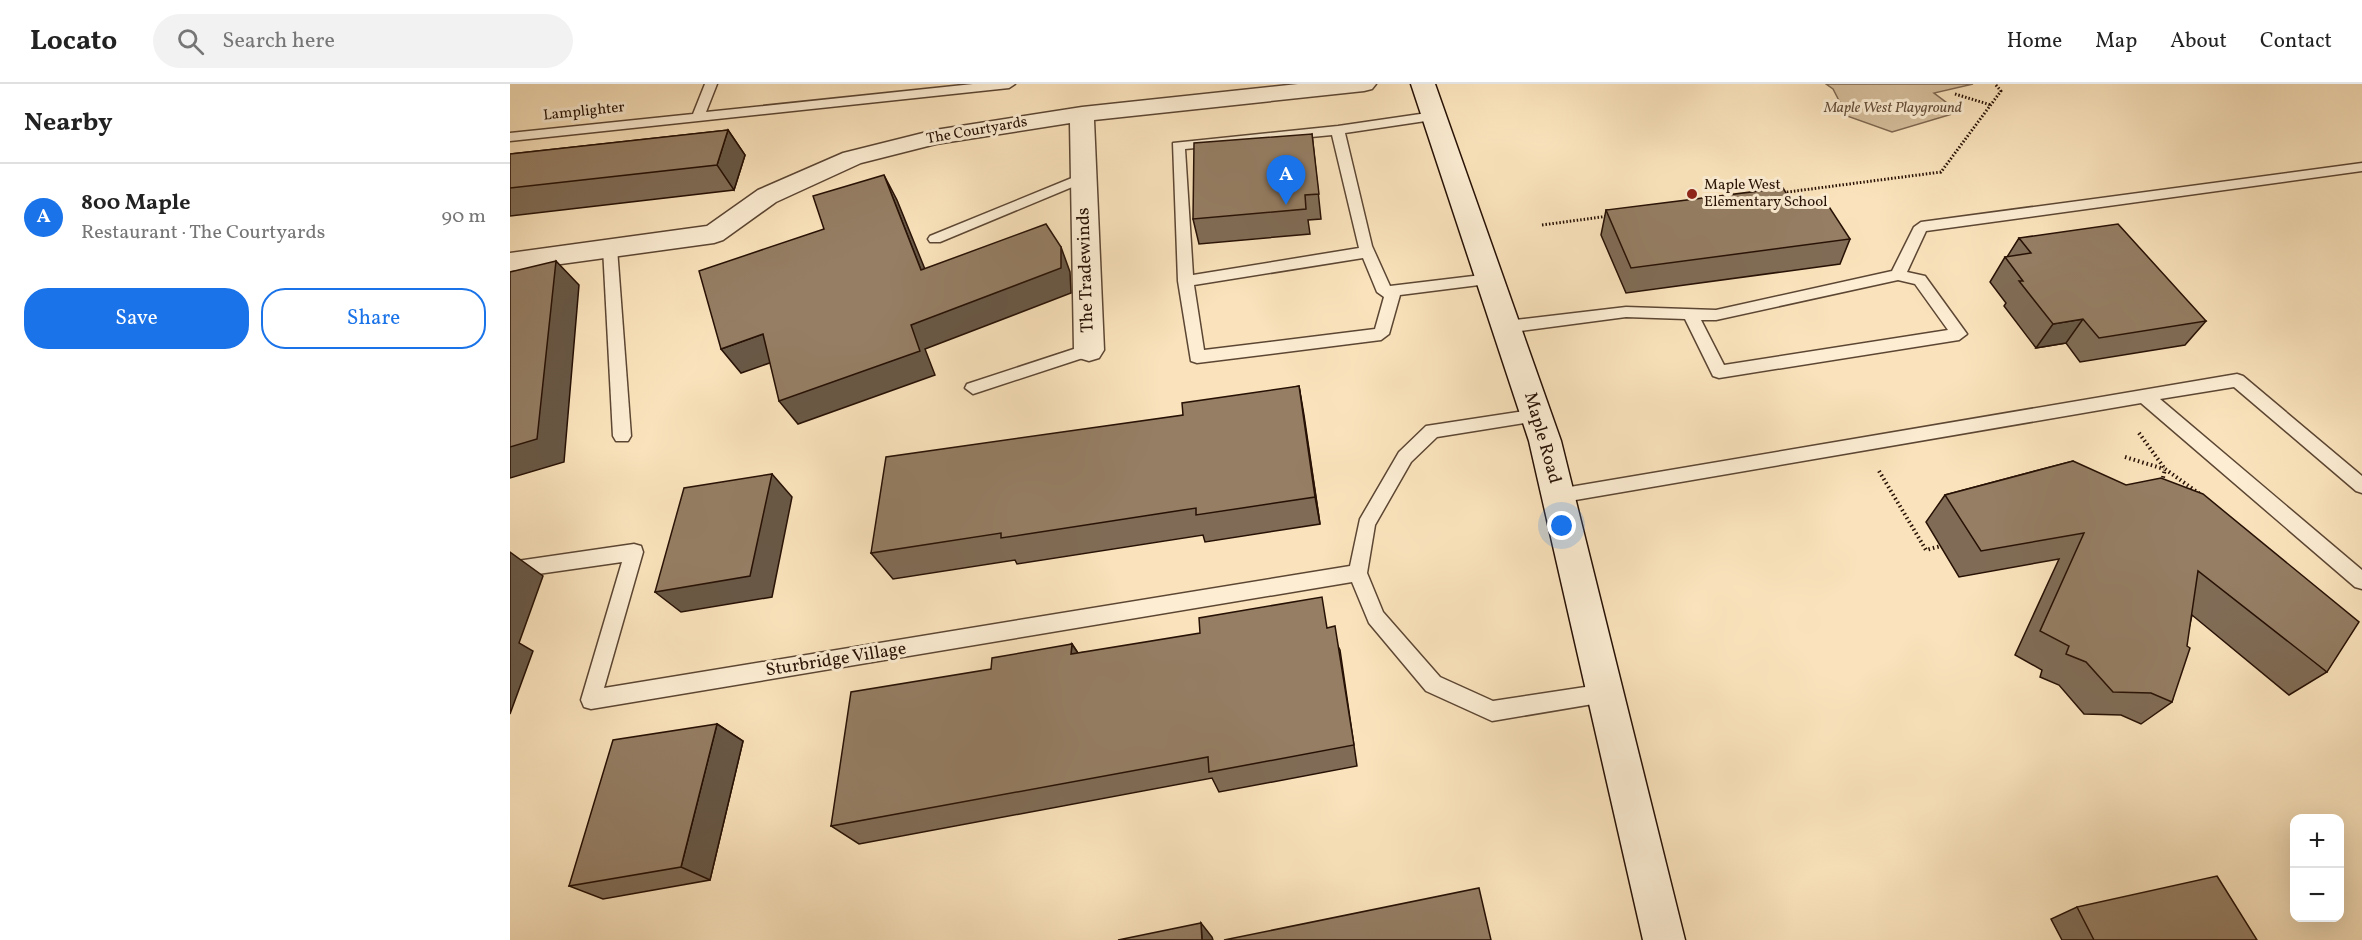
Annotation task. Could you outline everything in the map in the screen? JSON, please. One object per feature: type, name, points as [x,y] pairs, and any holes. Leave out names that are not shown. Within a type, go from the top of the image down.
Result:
[{"type":"street","name":"The Courtyards","points":[[510,262],[714,234],[766,196],[852,158],[935,137],[1082,114],[1364,84]]},
{"type":"street","name":"Maple Road","points":[[1423,84],[1537,415],[1664,940]]},
{"type":"street","name":"The Tradewinds","points":[[1082,114],[1089,350]]},
{"type":"lane","points":[[698,117],[711,84]]},
{"type":"lane","name":"Lamplighter","points":[[510,137],[1009,84]]},
{"type":"lane","points":[[1394,290],[1381,334],[1197,357],[1186,281],[1178,146],[1338,130],[1434,116]]},
{"type":"lane","points":[[1338,130],[1367,252],[1384,292],[1490,279]]},
{"type":"lane","points":[[1898,275],[1921,227],[2362,168]]},
{"type":"lane","name":"The Tradewinds","points":[[935,239],[1084,177]]},
{"type":"lane","points":[[610,248],[621,436]]},
{"type":"lane","points":[[1186,281],[1367,252]]},
{"type":"lane","points":[[1506,327],[1626,312],[1690,314],[1716,315],[1898,275],[1920,280],[1959,334],[1719,372],[1690,314]]},
{"type":"lane","name":"The Tradewinds","points":[[973,388],[1089,350]]},
{"type":"lane","points":[[1558,496],[2237,380],[2362,486]]},
{"type":"lane","points":[[2146,397],[2362,581]]},
{"type":"lane","points":[[1537,415],[1432,431],[1405,457],[1366,524],[1358,573],[1376,617],[1433,684],[1492,711],[1605,693]]},
{"type":"lane","name":"Sturbridge Village","points":[[510,570],[634,552],[591,700],[1358,573]]},
{"type":"path","points":[[1777,194],[1941,172],[2001,91],[1995,84]]},
{"type":"path","points":[[1955,94],[1991,105]]},
{"type":"path","points":[[1542,225],[1613,216]]},
{"type":"path","points":[[1863,444],[1926,550],[1941,546]]},
{"type":"path","points":[[2125,457],[2165,470],[2206,498]]},
{"type":"path","points":[[2160,492],[2165,470]]},
{"type":"green space","name":"Maple West Playground","points":[[1826,84],[1973,84],[1934,93],[1959,112],[1892,132],[1847,116],[1833,89]]},
{"type":"building","points":[[728,130],[717,165],[510,188],[510,154]]},
{"type":"building","points":[[1312,134],[1319,194],[1305,195],[1306,209],[1193,219],[1194,143]]},
{"type":"building","points":[[884,175],[921,270],[1046,224],[1061,247],[1061,268],[911,325],[920,351],[779,401],[763,334],[721,349],[699,271],[824,229],[813,196]]},
{"type":"building","points":[[1783,188],[1794,206],[1826,202],[1850,239],[1631,268],[1606,210]]},
{"type":"building","points":[[2118,224],[2206,321],[2099,338],[2083,319],[2053,324],[2019,281],[2023,281],[2005,257],[2031,253],[2019,238]]},
{"type":"building","points":[[556,261],[537,439],[510,447],[510,272]]},
{"type":"building","points":[[1299,386],[1315,497],[1196,515],[1196,508],[1001,538],[1001,533],[871,553],[886,457],[1183,415],[1182,403]]},
{"type":"building","points":[[2073,461],[2126,485],[2161,478],[2203,494],[2359,622],[2327,672],[2198,571],[2187,646],[2190,648],[2172,702],[2151,693],[2113,692],[2086,662],[2066,654],[2069,646],[2040,631],[2084,533],[1981,551],[1945,495]]},
{"type":"building","points":[[772,474],[750,576],[655,592],[684,488]]},
{"type":"building","points":[[1322,597],[1327,628],[1335,626],[1354,745],[1209,772],[1208,757],[831,826],[851,692],[991,669],[992,658],[1072,644],[1071,654],[1200,633],[1199,618]]},
{"type":"building","points":[[717,724],[681,867],[569,886],[613,740]]},
{"type":"building","points":[[2217,876],[2257,940],[2094,940],[2077,907]]},
{"type":"building","points":[[1479,888],[1491,940],[1224,940]]},
{"type":"building","points":[[1201,923],[1202,940],[1118,940]]},
{"type":"place","name":"Maple West Elementary School","points":[[1692,194]]},
{"type":"place","name":"800 Maple","points":[[1286,205]]}]
